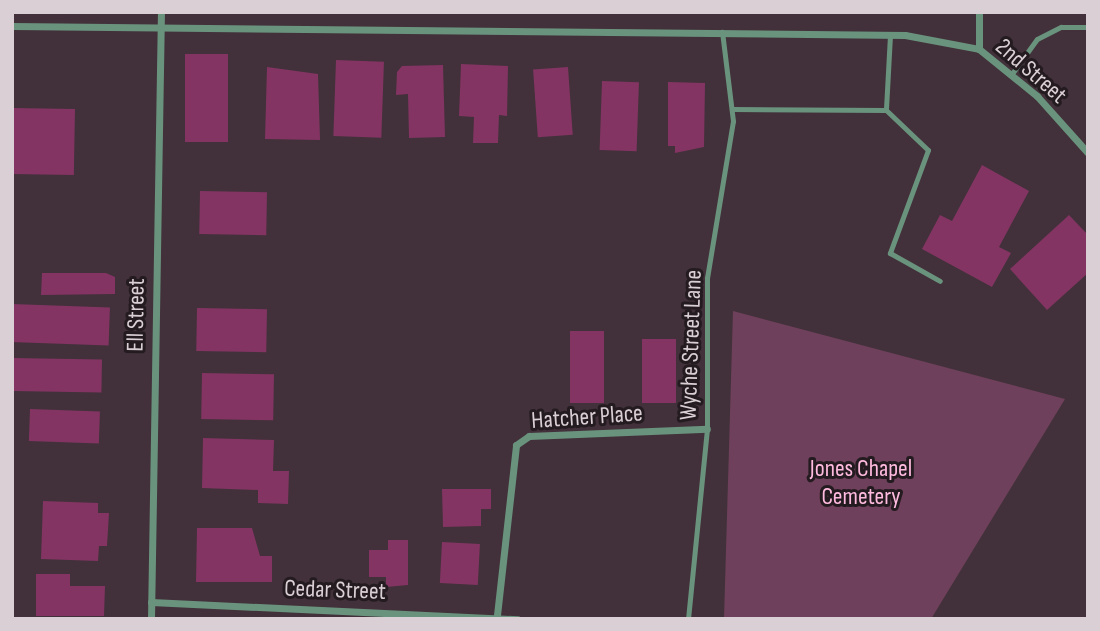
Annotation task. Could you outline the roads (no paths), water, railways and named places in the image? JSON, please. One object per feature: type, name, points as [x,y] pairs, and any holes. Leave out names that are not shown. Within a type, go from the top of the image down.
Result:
[{"type":"street","name":"Ell Street","points":[[151,619],[161,12]]},
{"type":"street","points":[[979,12],[979,49]]},
{"type":"street","name":"2nd Street","points":[[12,26],[890,35],[979,49],[1010,75],[1088,153]]},
{"type":"street","name":"Hatcher Place","points":[[497,615],[516,445],[529,436],[707,429]]},
{"type":"street","name":"Cedar Street","points":[[151,602],[497,615],[518,619]]},
{"type":"lane","points":[[1010,75],[1037,39],[1061,27],[1088,27]]},
{"type":"lane","name":"Wyche Street Lane","points":[[688,619],[707,429],[707,278],[729,171],[732,110],[722,32]]},
{"type":"lane","points":[[886,110],[890,35]]},
{"type":"lane","points":[[732,110],[886,110],[928,150],[890,253],[940,281]]},
{"type":"park label","name":"Jones Chapel Cemetery","points":[[861,483]]}]
